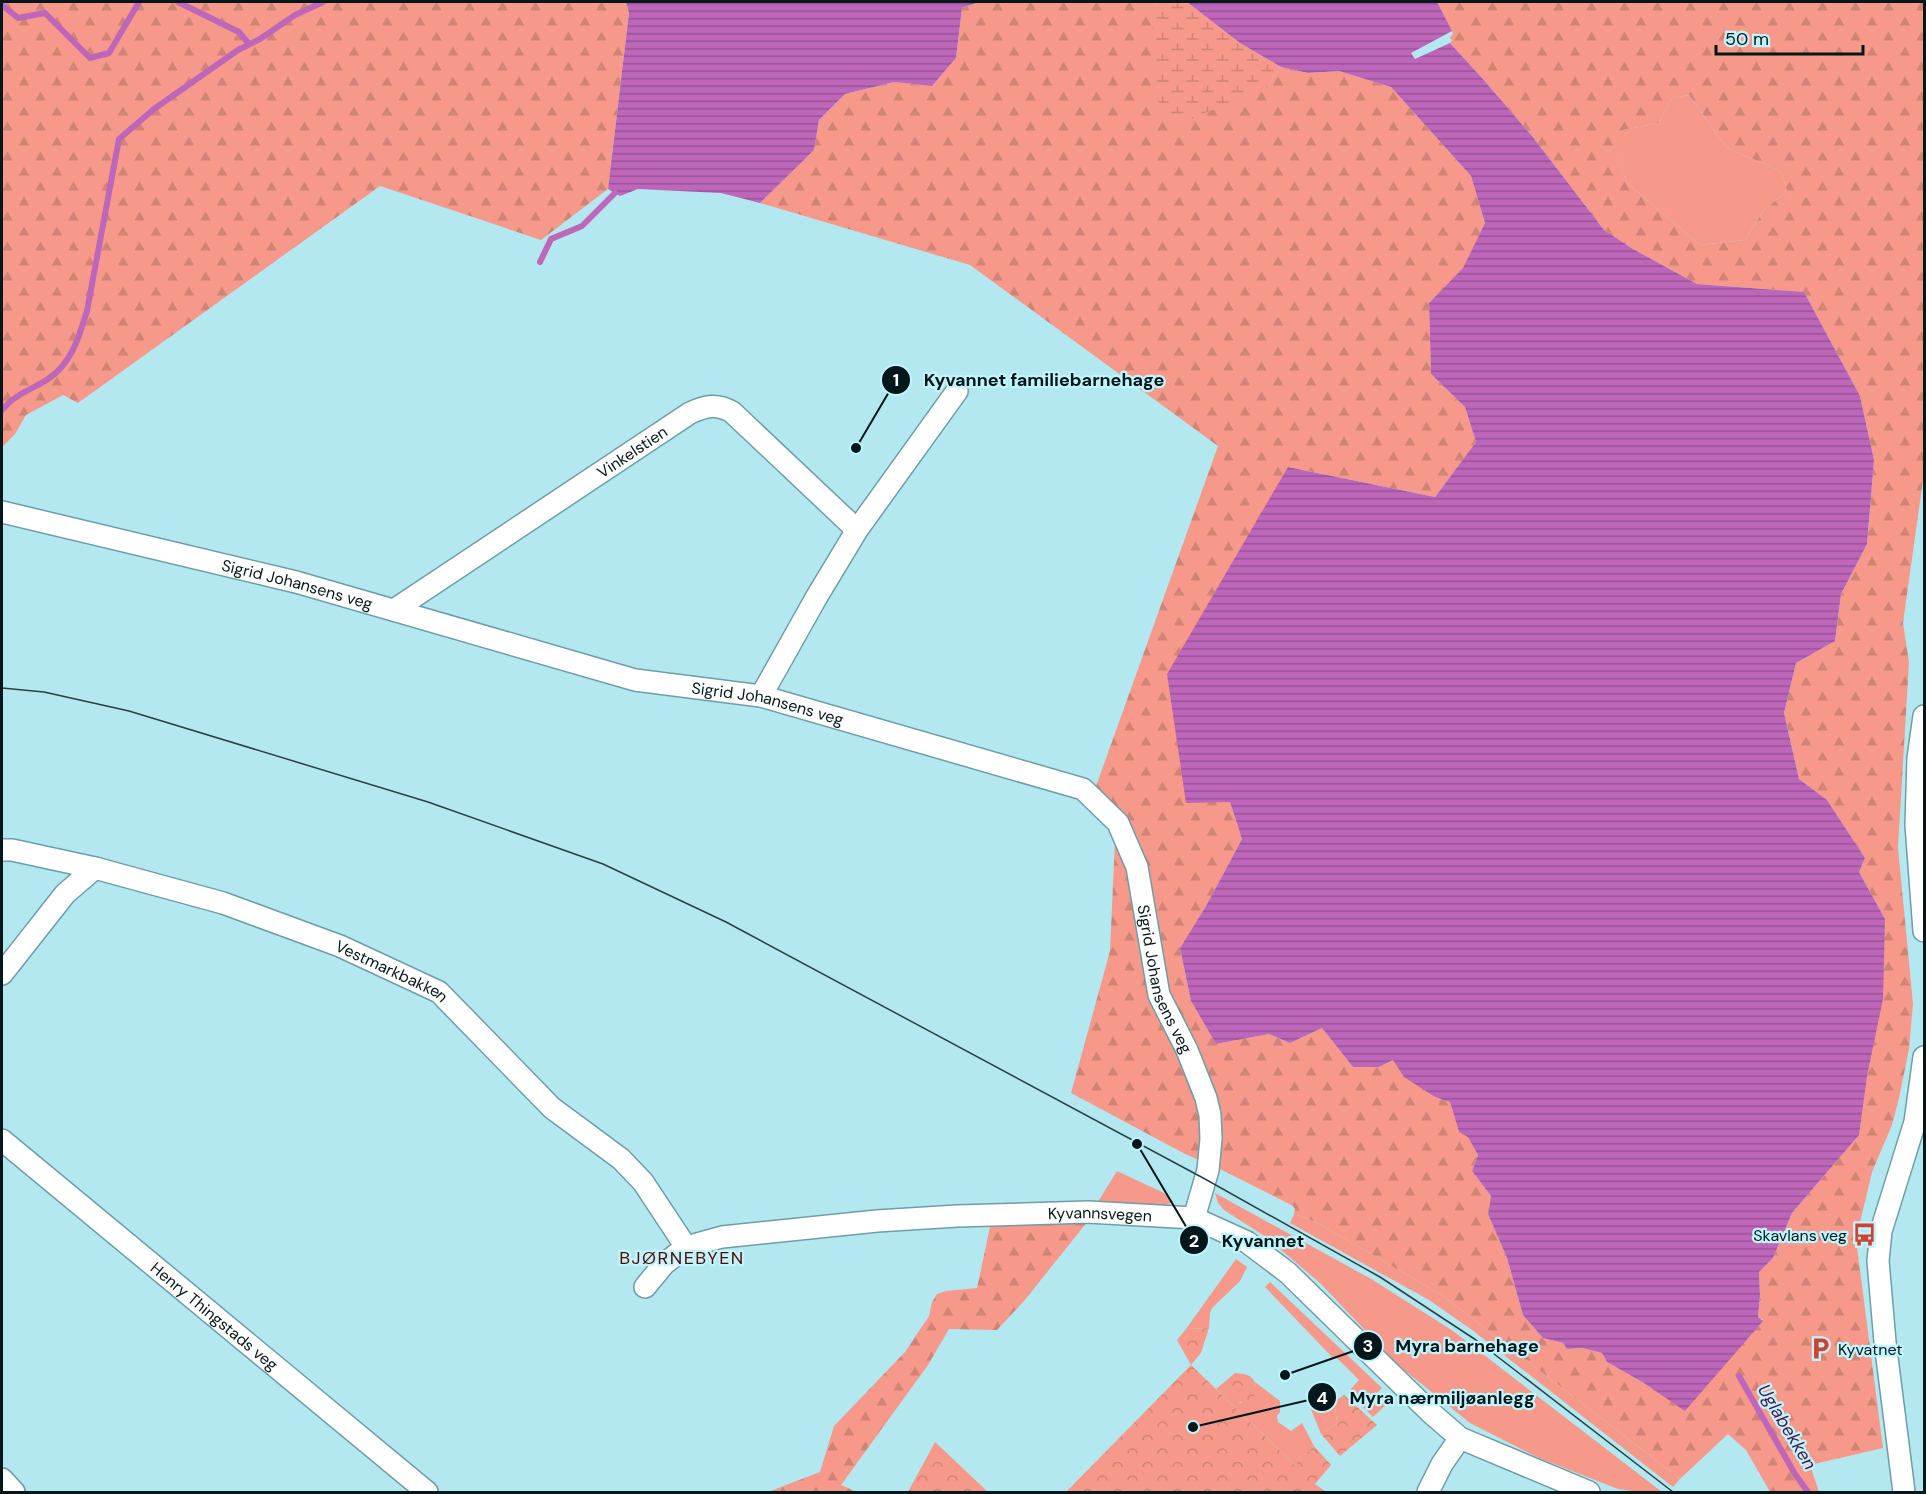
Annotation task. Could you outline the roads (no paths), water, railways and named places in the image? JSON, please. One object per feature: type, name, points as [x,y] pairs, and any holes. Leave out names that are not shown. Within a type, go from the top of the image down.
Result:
[{"type":"street","points":[[761,696],[857,530],[957,391]]},
{"type":"street","name":"Vinkelstien","points":[[394,610],[703,407],[715,405],[732,411],[857,530]]},
{"type":"street","name":"Sigrid Johansens veg","points":[[2,512],[296,582],[635,680],[761,696],[1083,789],[1118,823],[1137,867],[1159,995],[1198,1075],[1206,1098],[1211,1138],[1208,1170],[1194,1218]]},
{"type":"street","points":[[1924,716],[1918,758],[1916,825],[1924,932]]},
{"type":"street","name":"Vestmarkbakken","points":[[2,850],[12,850],[95,868],[223,903],[340,946],[439,992],[552,1108],[636,1174],[686,1247]]},
{"type":"street","points":[[2,974],[66,894],[95,868]]},
{"type":"street","points":[[1904,1492],[1878,1261],[1881,1231],[1920,1124],[1924,1057]]},
{"type":"street","name":"Henry Thingstads veg","points":[[2,1140],[427,1492]]},
{"type":"street","name":"Kyvannsvegen","points":[[645,1287],[664,1264],[686,1247],[722,1237],[927,1217],[1064,1212],[1125,1213],[1194,1218],[1247,1242],[1288,1273],[1430,1412],[1460,1438],[1589,1492]]},
{"type":"street","points":[[1428,1492],[1442,1464],[1460,1438]]},
{"type":"street","points":[[2,1479],[14,1492]]},
{"type":"waterway","points":[[2,5],[18,18],[45,13],[90,58],[109,53],[139,2]]},
{"type":"waterway","points":[[178,2],[239,32],[249,44]]},
{"type":"waterway","points":[[2,410],[13,399],[56,373],[69,357],[77,340],[87,311],[119,139],[154,109],[238,50],[260,39],[295,15],[323,2]]},
{"type":"waterway","points":[[540,262],[551,239],[582,226],[615,193]]},
{"type":"waterway","name":"Uglabekken","points":[[1739,1376],[1795,1474],[1808,1492]]},
{"type":"tram line","points":[[2,688],[44,692],[129,711],[428,802],[603,864],[726,922],[1205,1179],[1380,1277],[1476,1340],[1673,1492]]},
{"type":"place","name":"Kyvannet familiebarnehage","points":[[856,448]]},
{"type":"place","name":"Kyvannet","points":[[1137,1144]]},
{"type":"place","name":"Skavlans veg","points":[[1865,1235]]},
{"type":"place","name":"Kyvatnet","points":[[1820,1349]]},
{"type":"place","name":"Myra barnehage","points":[[1285,1375]]},
{"type":"place","name":"Myra nærmiljøanlegg","points":[[1193,1427]]},
{"type":"district","name":"BJØRNEBYEN","points":[[682,1258]]}]
